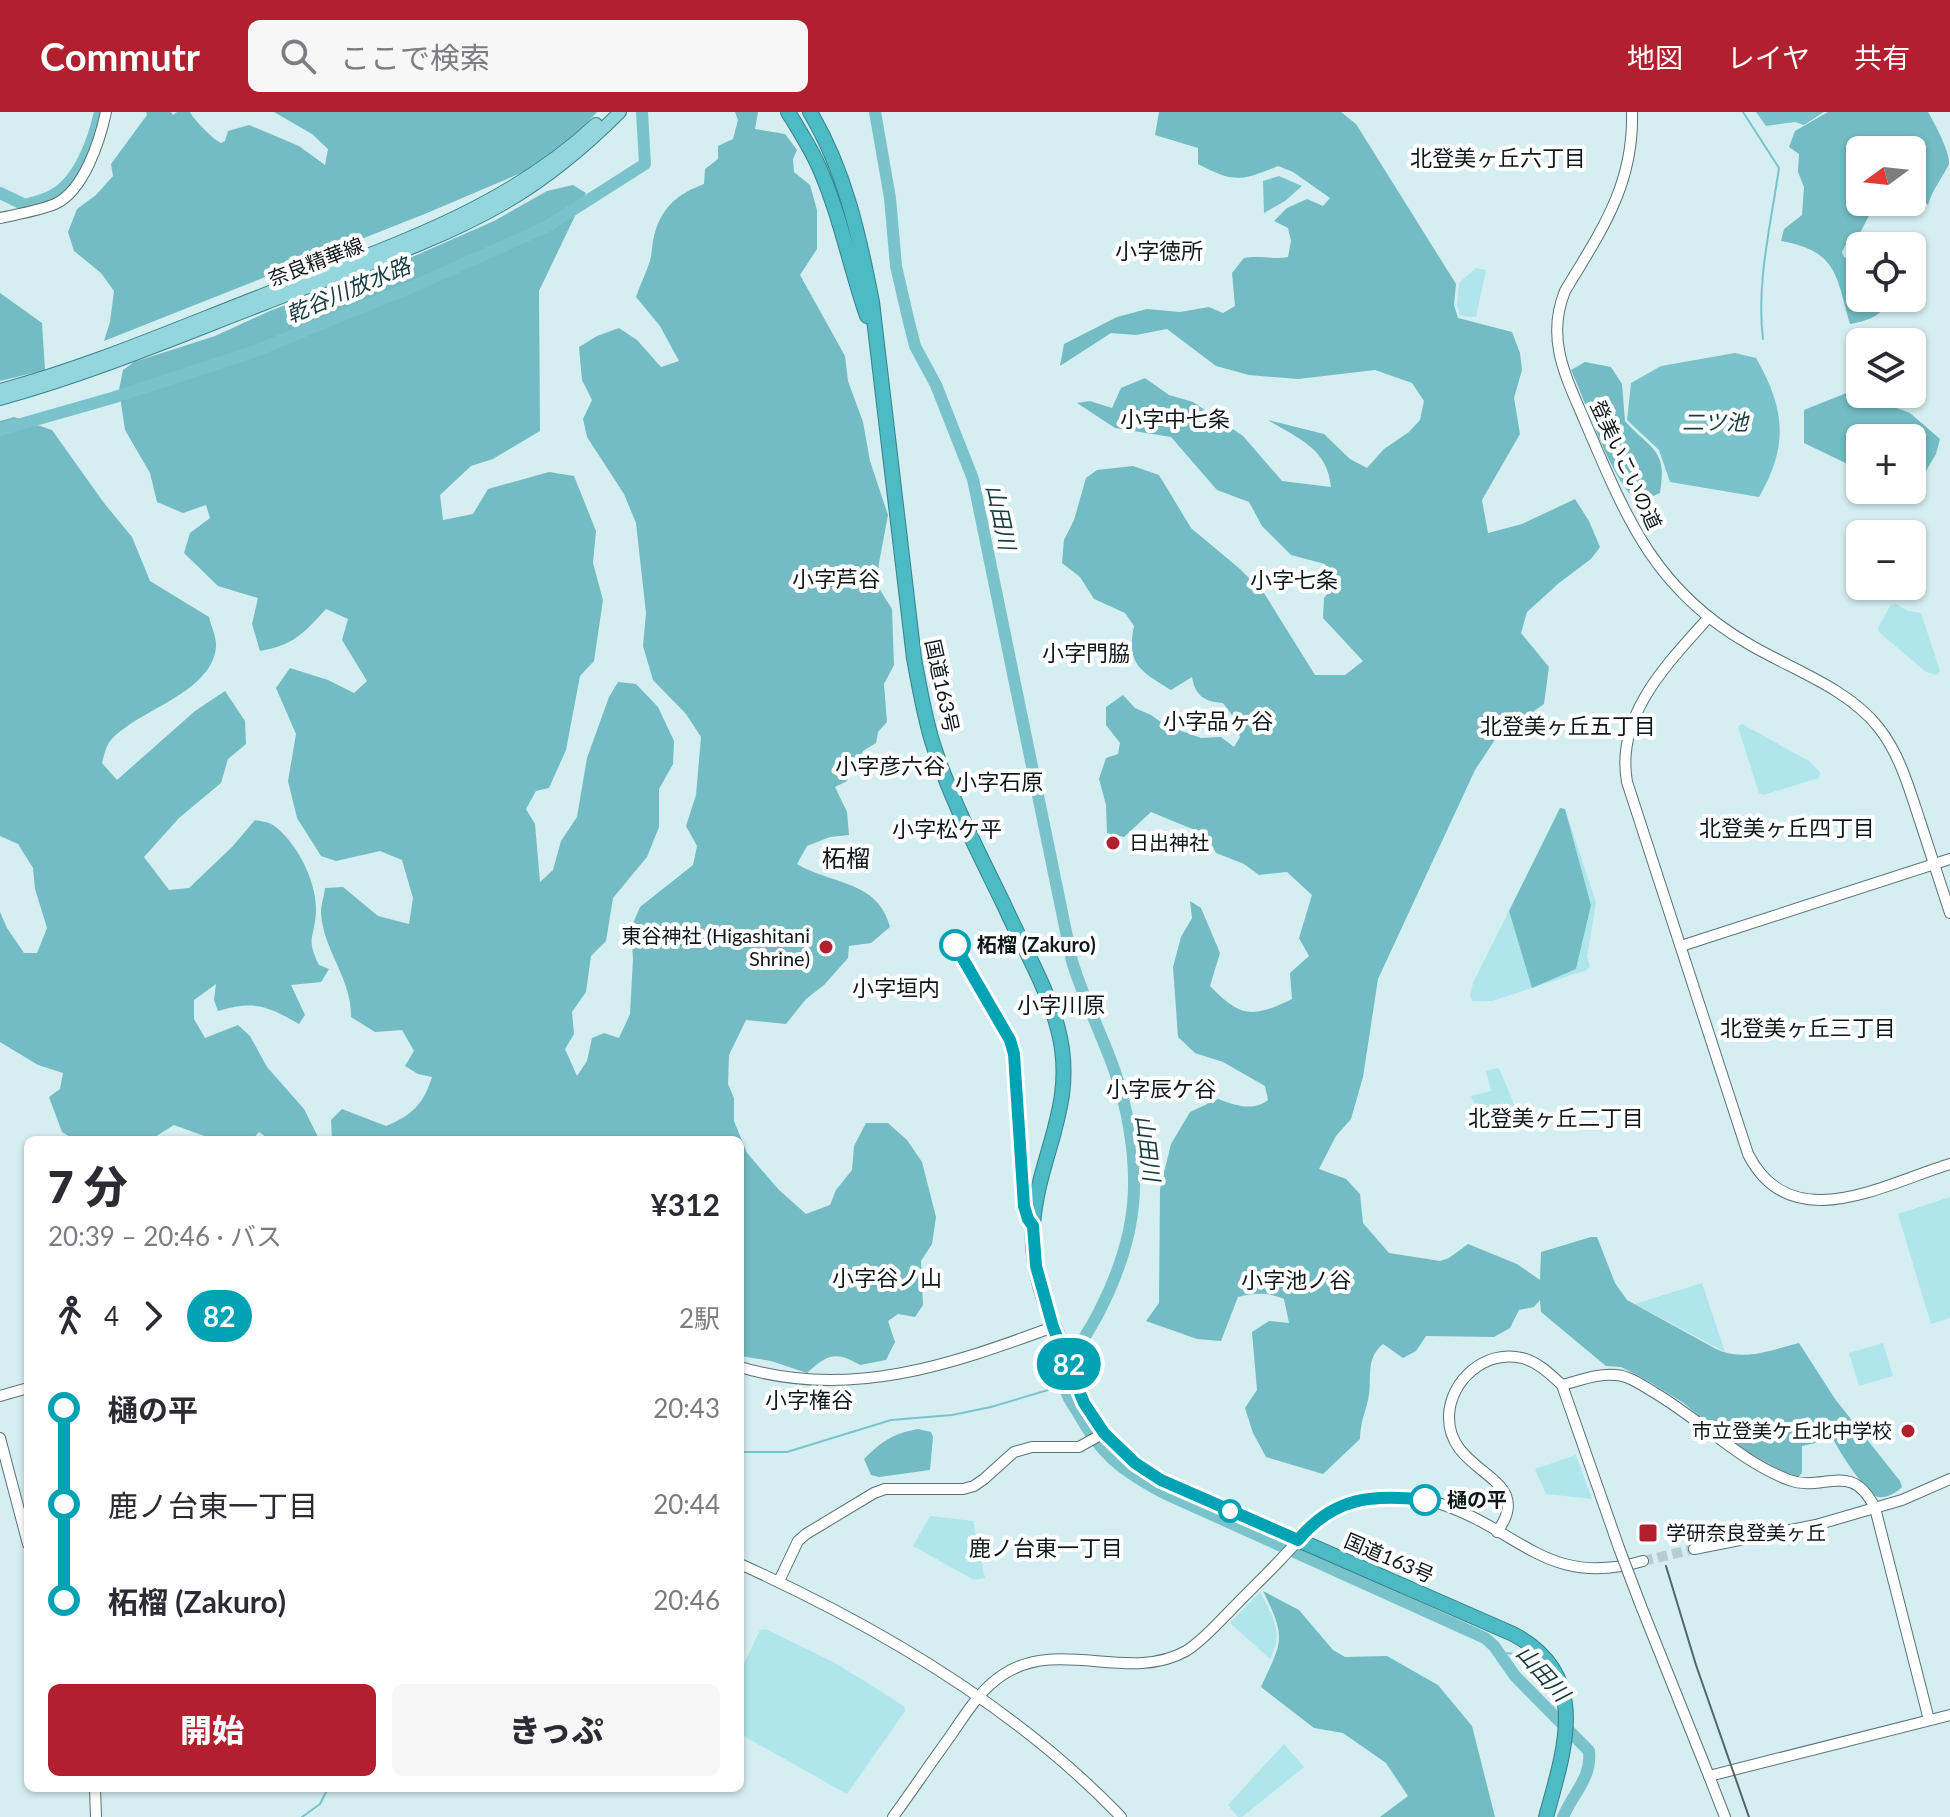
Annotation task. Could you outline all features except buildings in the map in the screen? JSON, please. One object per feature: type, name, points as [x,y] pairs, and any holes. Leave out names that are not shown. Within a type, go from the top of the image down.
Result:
[{"type":"highway","points":[[788,112],[805,140],[829,193],[851,272],[870,324]]},
{"type":"highway","name":"国道163号","points":[[798,112],[821,151],[833,182],[875,342]]},
{"type":"highway","name":"国道163号","points":[[810,112],[842,178],[872,302],[914,658],[923,707],[945,776],[1048,999],[1063,1050],[1061,1111],[1033,1226],[1036,1266],[1053,1327],[1084,1403],[1100,1435],[1161,1480],[1526,1640],[1557,1672],[1566,1701],[1564,1742],[1546,1817]]},
{"type":"highway","points":[[818,112],[852,185],[868,245],[874,284],[872,302]]},
{"type":"main road","name":"奈良精華線","points":[[0,390],[74,369],[459,216],[527,179],[564,153],[608,112]]},
{"type":"main road","name":"奈良精華線","points":[[0,399],[74,378],[163,345],[479,216],[559,168],[620,112]]},
{"type":"street","points":[[0,218],[57,203],[69,195],[93,153],[106,112]]},
{"type":"street","name":"登美いこいの道","points":[[1632,112],[1630,155],[1623,186],[1563,296],[1556,325],[1557,349],[1563,371],[1636,535],[1668,578],[1709,617],[1748,644],[1847,698],[1872,719],[1899,761],[1950,913]]},
{"type":"street","points":[[1709,617],[1642,701],[1630,724],[1625,751],[1627,782],[1748,1154],[1769,1182],[1801,1199],[1829,1201],[1950,1164]]},
{"type":"street","points":[[1681,946],[1950,859]]},
{"type":"street","points":[[744,1368],[771,1376],[818,1382],[881,1378],[999,1346],[1053,1327]]},
{"type":"street","points":[[1497,1532],[1505,1517],[1507,1498],[1497,1482],[1468,1461],[1455,1445],[1449,1418],[1455,1393],[1472,1369],[1490,1360],[1512,1357],[1533,1362],[1562,1385],[1619,1548],[1725,1817]]},
{"type":"street","points":[[1562,1385],[1600,1375],[1629,1378],[1683,1409],[1735,1450],[1792,1481],[1848,1481],[1868,1494],[1875,1508],[1929,1720]]},
{"type":"street","points":[[0,1396],[24,1389]]},
{"type":"street","points":[[779,1581],[798,1541],[874,1493],[897,1489],[963,1489],[984,1479],[1014,1452],[1032,1447],[1070,1449],[1100,1435]]},
{"type":"street","points":[[0,1438],[24,1529]]},
{"type":"street","points":[[1694,1549],[1816,1525],[1902,1500],[1950,1479]]},
{"type":"street","points":[[893,1817],[978,1698],[995,1680],[1027,1663],[1054,1658],[1144,1664],[1186,1650],[1209,1633],[1311,1524],[1333,1509],[1376,1497],[1403,1497],[1441,1504],[1547,1559],[1573,1568],[1613,1569],[1643,1561]]},
{"type":"street","points":[[744,1566],[870,1629],[978,1698],[1049,1752],[1121,1817]]},
{"type":"street","points":[[1709,1776],[1950,1715]]},
{"type":"street","points":[[95,1792],[96,1817]]},
{"type":"shaded area","points":[[146,112],[171,112],[173,115],[190,112],[221,143],[225,141],[228,131],[249,125],[299,146],[325,165],[328,149],[312,134],[274,112],[597,112],[566,146],[542,164],[104,341],[114,291],[101,273],[74,251],[68,232],[77,209],[96,195],[113,176],[111,164],[147,115]]},
{"type":"shaded area","points":[[735,112],[758,112],[755,129],[785,134],[797,150],[793,159],[794,172],[810,185],[817,210],[817,249],[800,275],[845,356],[848,381],[863,422],[870,461],[888,515],[877,585],[892,609],[894,665],[884,684],[887,722],[878,732],[876,743],[863,751],[847,781],[835,787],[847,812],[849,835],[830,837],[807,846],[797,864],[865,892],[884,912],[890,927],[871,943],[849,946],[848,958],[824,985],[806,999],[786,1024],[746,1020],[729,1055],[728,1084],[734,1098],[734,1121],[740,1136],[332,1136],[331,1120],[342,1109],[386,1126],[403,1118],[425,1095],[432,1077],[418,1074],[405,1066],[414,1051],[402,1030],[375,1032],[351,1017],[347,990],[327,940],[321,913],[325,888],[343,887],[378,916],[409,924],[413,898],[402,860],[380,851],[336,861],[321,856],[297,818],[288,781],[296,734],[276,688],[290,668],[328,680],[354,693],[367,681],[342,640],[348,619],[326,609],[298,637],[260,651],[252,624],[258,598],[218,586],[184,553],[190,533],[210,518],[206,505],[183,513],[157,502],[150,473],[125,430],[119,390],[123,370],[134,362],[215,336],[272,310],[403,261],[494,221],[547,191],[573,185],[586,193],[539,291],[540,431],[493,459],[471,466],[440,495],[443,520],[473,514],[488,489],[549,472],[574,476],[596,531],[593,563],[603,600],[594,661],[580,676],[566,750],[549,788],[536,791],[526,809],[535,824],[540,882],[553,870],[561,841],[577,817],[587,758],[609,697],[618,682],[636,684],[658,707],[674,741],[673,764],[659,789],[659,827],[647,857],[613,898],[606,941],[591,956],[586,992],[572,1012],[574,1034],[565,1049],[577,1076],[587,1061],[592,1038],[604,1033],[619,1038],[630,1014],[631,928],[640,907],[693,865],[697,846],[686,826],[696,795],[701,737],[686,714],[653,680],[643,646],[646,613],[636,523],[624,494],[587,437],[583,419],[592,400],[582,380],[579,347],[619,328],[637,340],[661,367],[679,361],[660,326],[636,297],[650,261],[661,217],[678,197],[704,184],[705,169],[718,159],[718,146],[733,139],[738,120]]},
{"type":"shaded area","points":[[1159,112],[1341,112],[1356,124],[1456,284],[1454,305],[1458,318],[1512,332],[1520,353],[1522,370],[1514,398],[1520,434],[1482,500],[1488,533],[1522,524],[1575,499],[1600,547],[1591,559],[1527,612],[1521,633],[1549,667],[1544,704],[1496,738],[1475,770],[1378,979],[1363,1077],[1351,1119],[1336,1136],[1319,1169],[1346,1179],[1360,1194],[1363,1223],[1389,1253],[1440,1261],[1468,1244],[1517,1264],[1540,1280],[1541,1252],[1597,1237],[1615,1283],[1627,1300],[1716,1349],[1747,1355],[1799,1343],[1835,1399],[1900,1481],[1902,1487],[1891,1495],[1878,1497],[1873,1494],[1833,1439],[1802,1446],[1802,1473],[1796,1479],[1736,1445],[1682,1402],[1641,1377],[1621,1367],[1606,1366],[1541,1312],[1540,1300],[1534,1307],[1519,1310],[1510,1328],[1494,1337],[1426,1336],[1416,1351],[1403,1358],[1383,1344],[1371,1363],[1360,1439],[1323,1474],[1266,1457],[1253,1433],[1245,1408],[1257,1390],[1252,1332],[1269,1321],[1289,1323],[1284,1299],[1261,1294],[1238,1297],[1221,1341],[1197,1339],[1146,1321],[1159,1303],[1160,1189],[1171,1144],[1190,1112],[1218,1099],[1250,1107],[1268,1100],[1265,1086],[1223,1062],[1195,1053],[1178,1037],[1173,967],[1181,937],[1192,918],[1190,901],[1201,908],[1220,953],[1210,986],[1239,1009],[1257,1012],[1292,999],[1290,973],[1309,956],[1299,938],[1312,895],[1287,872],[1259,875],[1244,864],[1216,853],[1207,835],[1151,812],[1124,837],[1107,833],[1106,805],[1099,779],[1106,758],[1118,754],[1120,743],[1106,725],[1106,707],[1123,695],[1135,708],[1165,725],[1201,738],[1221,737],[1234,747],[1240,737],[1234,718],[1223,703],[1202,696],[1195,689],[1192,677],[1171,690],[1144,671],[1134,658],[1134,626],[1125,613],[1094,599],[1080,577],[1062,563],[1064,540],[1074,520],[1086,478],[1097,470],[1133,466],[1159,475],[1191,528],[1264,593],[1315,675],[1345,675],[1363,661],[1323,618],[1324,598],[1334,587],[1325,564],[1291,555],[1262,526],[1249,502],[1217,490],[1171,437],[1115,428],[1077,403],[1090,401],[1112,408],[1121,388],[1145,378],[1169,395],[1193,402],[1243,436],[1282,481],[1331,487],[1324,463],[1310,446],[1268,420],[1324,434],[1350,459],[1367,468],[1384,449],[1409,432],[1420,420],[1424,401],[1412,383],[1375,370],[1298,379],[1249,375],[1216,366],[1167,329],[1136,335],[1111,333],[1060,366],[1064,344],[1117,317],[1147,309],[1180,312],[1209,307],[1223,313],[1235,306],[1232,273],[1244,258],[1288,257],[1291,241],[1288,228],[1274,221],[1287,208],[1307,199],[1323,206],[1330,198],[1293,172],[1278,166],[1238,178],[1198,164],[1198,148],[1155,135]]},
{"type":"shaded area","points":[[1828,112],[1928,112],[1949,159],[1928,205],[1926,136],[1846,136],[1846,216],[1869,216],[1861,232],[1846,232],[1842,252],[1846,258],[1846,310],[1837,279],[1824,259],[1800,245],[1781,241],[1784,229],[1802,215],[1804,187],[1798,172],[1799,154],[1789,147],[1795,131]]},
{"type":"shaded area","points":[[1476,268],[1486,270],[1476,317],[1460,316],[1457,305],[1459,283]]},
{"type":"shaded area","points":[[0,293],[42,323],[45,370],[0,381]]},
{"type":"shaded area","points":[[1847,312],[1880,312],[1868,319],[1850,324]]},
{"type":"shaded area","points":[[1585,362],[1611,367],[1622,384],[1625,421],[1655,451],[1662,467],[1660,493],[1645,499],[1636,498],[1619,478],[1571,370]]},
{"type":"shaded area","points":[[1846,393],[1846,408],[1896,408],[1910,413],[1923,424],[1846,424],[1846,463],[1804,443],[1804,410]]},
{"type":"shaded area","points":[[14,417],[52,430],[132,537],[150,581],[209,617],[216,647],[202,677],[123,729],[109,742],[102,763],[117,780],[195,711],[225,691],[245,721],[246,744],[228,759],[221,783],[179,818],[144,857],[169,890],[189,888],[255,820],[273,825],[297,852],[309,876],[315,900],[312,949],[319,965],[329,969],[321,982],[291,985],[305,1015],[299,1024],[260,1007],[242,1006],[218,1011],[214,1000],[216,984],[194,1000],[194,1019],[205,1038],[238,1025],[250,1036],[267,1067],[304,1109],[318,1136],[264,1136],[259,1132],[256,1136],[204,1136],[174,1125],[156,1136],[68,1136],[62,1132],[49,1097],[60,1089],[63,1073],[38,1065],[0,1042],[0,912],[24,953],[37,953],[47,928],[35,889],[33,868],[18,844],[0,836],[0,421]]},
{"type":"shaded area","points":[[1926,427],[1940,439],[1926,471]]},
{"type":"shaded area","points":[[1896,604],[1908,611],[1921,613],[1940,671],[1937,675],[1926,672],[1880,633],[1878,628],[1890,606]]},
{"type":"shaded area","points":[[1742,724],[1809,761],[1820,772],[1819,778],[1763,795],[1759,793],[1738,727]]},
{"type":"shaded area","points":[[1560,808],[1565,809],[1591,905],[1576,969],[1532,988],[1509,911]]},
{"type":"shaded area","points":[[1565,809],[1596,902],[1587,957],[1590,966],[1587,970],[1532,988],[1576,969],[1591,905]]},
{"type":"shaded area","points":[[1509,911],[1532,988],[1492,1001],[1473,1001],[1470,997],[1473,983]]},
{"type":"shaded area","points":[[1497,1068],[1514,1105],[1512,1110],[1479,1114],[1471,1096],[1491,1091],[1486,1071]]},
{"type":"shaded area","points":[[866,1123],[888,1123],[907,1140],[922,1162],[936,1217],[932,1244],[921,1261],[923,1305],[915,1317],[898,1314],[888,1321],[895,1342],[886,1360],[860,1365],[838,1356],[820,1362],[807,1373],[771,1361],[744,1357],[744,1146],[779,1190],[806,1214],[830,1205],[836,1190],[852,1170],[854,1146]]},
{"type":"shaded area","points":[[1950,1197],[1950,1318],[1931,1324],[1898,1214]]},
{"type":"shaded area","points":[[1702,1283],[1725,1352],[1635,1304]]},
{"type":"shaded area","points":[[1883,1343],[1893,1376],[1859,1386],[1849,1353]]},
{"type":"shaded area","points":[[918,1429],[931,1432],[933,1437],[930,1470],[879,1477],[871,1475],[864,1459],[876,1447],[901,1433]]},
{"type":"shaded area","points":[[1576,1455],[1592,1499],[1546,1494],[1535,1469]]},
{"type":"shaded area","points":[[930,1516],[973,1521],[985,1578],[974,1580],[913,1546]]},
{"type":"shaded area","points":[[1263,1591],[1299,1610],[1333,1650],[1345,1657],[1387,1656],[1438,1685],[1472,1726],[1495,1817],[1380,1817],[1408,1796],[1386,1763],[1343,1733],[1314,1728],[1261,1687],[1279,1640],[1276,1620]]},
{"type":"shaded area","points":[[1260,1592],[1275,1625],[1276,1641],[1270,1659],[1230,1623]]},
{"type":"shaded area","points":[[766,1629],[837,1664],[904,1706],[905,1711],[847,1794],[744,1736],[744,1664],[760,1630]]},
{"type":"shaded area","points":[[1284,1744],[1304,1767],[1242,1817],[1238,1817],[1228,1805]]},
{"type":"water","points":[[1756,112],[1824,112],[1804,125],[1795,122],[1766,126]]},
{"type":"water","points":[[1279,176],[1302,186],[1264,213],[1263,181]]},
{"type":"water","name":"二ツ池","points":[[1735,353],[1756,358],[1778,411],[1779,444],[1769,478],[1759,497],[1670,482],[1659,450],[1627,420],[1631,383],[1661,366]]},
{"type":"waterway","points":[[0,193],[25,205],[48,198],[64,187],[85,158],[100,112]]},
{"type":"waterway","name":"乾谷川放水路","points":[[0,430],[112,398],[253,352],[414,286],[546,227],[645,164],[642,112]]},
{"type":"waterway","name":"山田川","points":[[875,112],[890,198],[896,266],[915,346],[936,385],[973,479],[1072,961],[1114,1069],[1129,1128],[1134,1189],[1127,1237],[1106,1298],[1070,1365],[1065,1383],[1067,1394],[1103,1450],[1149,1485],[1485,1638],[1515,1676],[1589,1751],[1585,1777],[1563,1817]]},
{"type":"waterway","points":[[1743,112],[1779,168],[1763,275],[1763,339]]},
{"type":"waterway","points":[[744,1452],[787,1452],[891,1420],[952,1415],[1065,1385]]},
{"type":"waterway","points":[[1498,1653],[1529,1654]]},
{"type":"waterway","points":[[302,1817],[320,1804],[326,1792]]},
{"type":"tunnel","points":[[1643,1561],[1694,1549]]},
{"type":"railway","points":[[1666,1566],[1696,1665],[1749,1817]]},
{"type":"bus line","name":"82","points":[[955,945],[1010,1040],[1014,1054],[1024,1206],[1033,1226],[1036,1266],[1044,1302],[1084,1403],[1104,1433],[1119,1450],[1161,1480],[1298,1540],[1321,1516],[1348,1503],[1376,1497],[1425,1500]]},
{"type":"place","name":"日出神社","points":[[1113,843]]},
{"type":"place","name":"柘榴 (Zakuro)","points":[[955,945]]},
{"type":"place","name":"東谷神社 (Higashitani Shrine)","points":[[826,947]]},
{"type":"place","name":"市立登美ケ丘北中学校","points":[[1908,1431]]},
{"type":"place","name":"樋の平","points":[[1425,1500]]},
{"type":"place","name":"学研奈良登美ヶ丘","points":[[1648,1533]]},
{"type":"district","name":"北登美ヶ丘六丁目","points":[[1498,158]]},
{"type":"district","name":"小字徳所","points":[[1159,251]]},
{"type":"district","name":"小字中七条","points":[[1175,419]]},
{"type":"district","name":"小字芦谷","points":[[836,579]]},
{"type":"district","name":"小字七条","points":[[1294,580]]},
{"type":"district","name":"小字門脇","points":[[1086,653]]},
{"type":"district","name":"小字品ヶ谷","points":[[1218,721]]},
{"type":"district","name":"北登美ヶ丘五丁目","points":[[1568,726]]},
{"type":"district","name":"小字彦六谷","points":[[890,766]]},
{"type":"district","name":"小字石原","points":[[999,782]]},
{"type":"district","name":"北登美ヶ丘四丁目","points":[[1787,828]]},
{"type":"district","name":"小字松ケ平","points":[[947,829]]},
{"type":"district","name":"柘榴","points":[[846,859]]},
{"type":"district","name":"小字垣内","points":[[896,988]]},
{"type":"district","name":"小字川原","points":[[1061,1005]]},
{"type":"district","name":"北登美ヶ丘三丁目","points":[[1808,1028]]},
{"type":"district","name":"小字辰ケ谷","points":[[1161,1089]]},
{"type":"district","name":"北登美ヶ丘二丁目","points":[[1556,1118]]},
{"type":"district","name":"小字谷ノ山","points":[[887,1278]]},
{"type":"district","name":"小字池ノ谷","points":[[1296,1280]]},
{"type":"district","name":"小字権谷","points":[[809,1400]]},
{"type":"district","name":"鹿ノ台東一丁目","points":[[1046,1548]]}]
